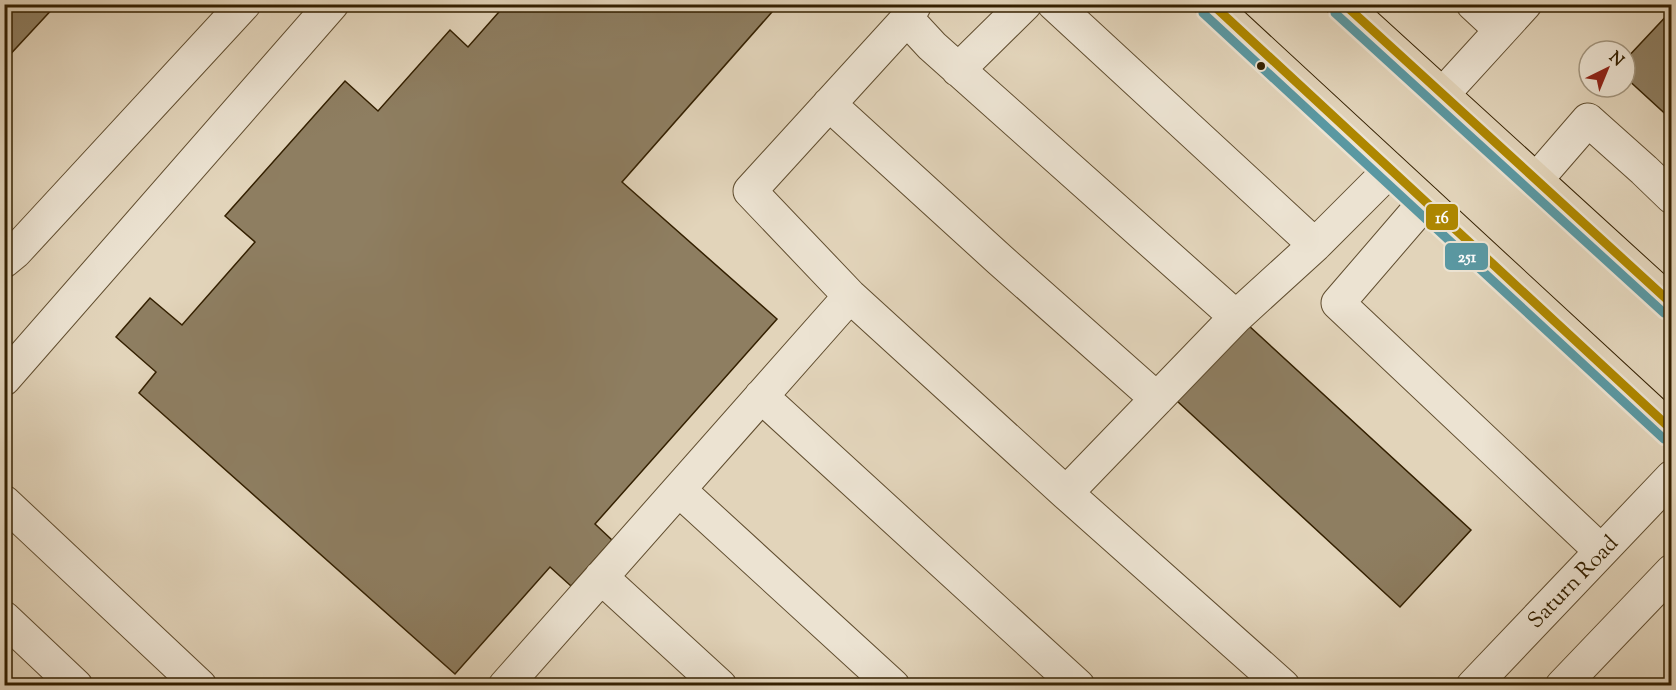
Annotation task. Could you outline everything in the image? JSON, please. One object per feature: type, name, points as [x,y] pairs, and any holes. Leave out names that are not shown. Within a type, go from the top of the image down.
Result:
[{"type":"main road","points":[[1211,4],[1671,430]]},
{"type":"main road","points":[[1343,4],[1671,304]]},
{"type":"street","points":[[4,261],[15,252],[244,4]]},
{"type":"street","points":[[4,380],[332,4]]},
{"type":"street","points":[[958,70],[1025,4]]},
{"type":"street","points":[[1054,4],[1315,244]]},
{"type":"street","points":[[1473,4],[1501,30]]},
{"type":"street","points":[[1443,95],[1525,4]]},
{"type":"street","points":[[1236,317],[932,46],[911,12],[750,191],[850,296],[1272,682]]},
{"type":"street","points":[[829,104],[1157,399]]},
{"type":"street","points":[[1536,180],[1588,120],[1671,197]]},
{"type":"street","points":[[1066,493],[1236,317],[1390,170]]},
{"type":"street","points":[[1425,202],[1338,303],[1601,551]]},
{"type":"street","points":[[521,680],[601,577],[850,296]]},
{"type":"street","points":[[761,396],[1078,686]]},
{"type":"street","name":"Saturn Road","points":[[1473,686],[1671,477]]},
{"type":"street","points":[[679,490],[893,686]]},
{"type":"street","points":[[4,502],[200,686]]},
{"type":"street","points":[[1562,686],[1671,571]]},
{"type":"street","points":[[601,577],[720,686]]},
{"type":"street","points":[[4,618],[76,686]]},
{"type":"building","points":[[4,4],[57,4],[4,61]]},
{"type":"building","points":[[506,4],[779,4],[622,182],[777,319],[595,524],[612,540],[571,586],[550,567],[455,674],[139,393],[156,372],[116,337],[150,298],[182,325],[255,242],[225,216],[345,81],[378,111],[450,30],[468,47]]},
{"type":"building","points":[[1672,10],[1672,120],[1637,88],[1637,47]]},
{"type":"building","points":[[1248,325],[1471,530],[1400,607],[1177,401]]},
{"type":"transit line","name":"16","points":[[1212,4],[1672,430]]},
{"type":"transit line","name":"16","points":[[1344,4],[1672,304]]},
{"type":"transit line","name":"251","points":[[1203,13],[1664,439]]},
{"type":"transit line","name":"251","points":[[1335,13],[1664,313]]}]
